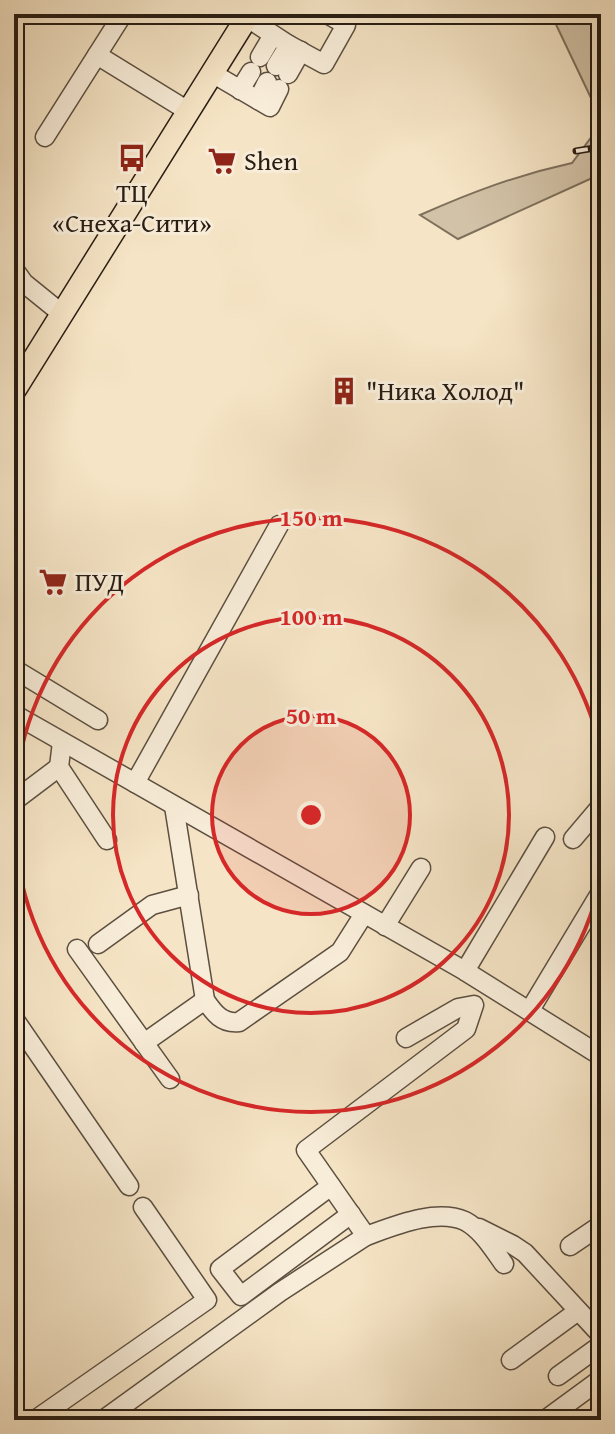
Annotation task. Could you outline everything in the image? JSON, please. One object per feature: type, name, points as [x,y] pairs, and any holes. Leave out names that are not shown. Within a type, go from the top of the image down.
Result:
[{"type":"main road","points":[[14,391],[248,16]]},
{"type":"street","points":[[45,137],[123,14]]},
{"type":"street","points":[[248,16],[324,64],[346,25],[327,14]]},
{"type":"street","points":[[212,73],[258,100],[288,44]]},
{"type":"street","points":[[97,55],[188,111]]},
{"type":"street","points":[[240,90],[270,73]]},
{"type":"street","points":[[14,269],[24,283],[61,313]]},
{"type":"street","points":[[135,783],[279,525]]},
{"type":"street","points":[[14,669],[98,720]]},
{"type":"street","points":[[14,714],[465,971],[601,1056]]},
{"type":"street","points":[[62,742],[59,767],[107,840]]},
{"type":"street","points":[[14,801],[59,767]]},
{"type":"street","points":[[174,806],[205,1000],[223,1020],[239,1022],[340,952],[364,914]]},
{"type":"street","points":[[573,839],[601,806]]},
{"type":"street","points":[[465,971],[545,837]]},
{"type":"street","points":[[385,926],[421,868]]},
{"type":"street","points":[[530,1010],[601,892]]},
{"type":"street","points":[[98,944],[152,905],[189,895]]},
{"type":"street","points":[[77,949],[170,1079]]},
{"type":"street","points":[[366,1236],[306,1150],[466,1029],[474,1005],[491,987]]},
{"type":"street","points":[[144,1043],[205,1000]]},
{"type":"street","points":[[406,1038],[458,1008],[474,1005]]},
{"type":"street","points":[[15,1020],[129,1186]]},
{"type":"street","points":[[331,1186],[220,1269],[241,1296],[351,1214]]},
{"type":"street","points":[[35,1420],[207,1300],[143,1207]]},
{"type":"street","points":[[103,1420],[280,1292],[366,1236],[414,1220],[448,1217],[466,1222],[513,1245],[525,1253],[601,1335]]},
{"type":"street","points":[[466,1222],[482,1234],[504,1264]]},
{"type":"street","points":[[570,1246],[601,1225]]},
{"type":"street","points":[[511,1360],[578,1311]]},
{"type":"street","points":[[558,1376],[601,1345]]},
{"type":"street","points":[[545,1420],[601,1379]]},
{"type":"shaded area","points":[[551,14],[601,14],[601,119]]},
{"type":"shaded area","points":[[601,124],[601,174],[458,239],[420,215],[495,185],[572,163]]},
{"type":"railway","points":[[576,151],[601,147]]},
{"type":"place","name":"ТЦ «Снеха-Сити»","points":[[132,158]]},
{"type":"place","name":"Shen","points":[[222,161]]},
{"type":"place","name":"\"Ника Холод\"","points":[[344,391]]},
{"type":"place","name":"ПУД","points":[[53,582]]}]
